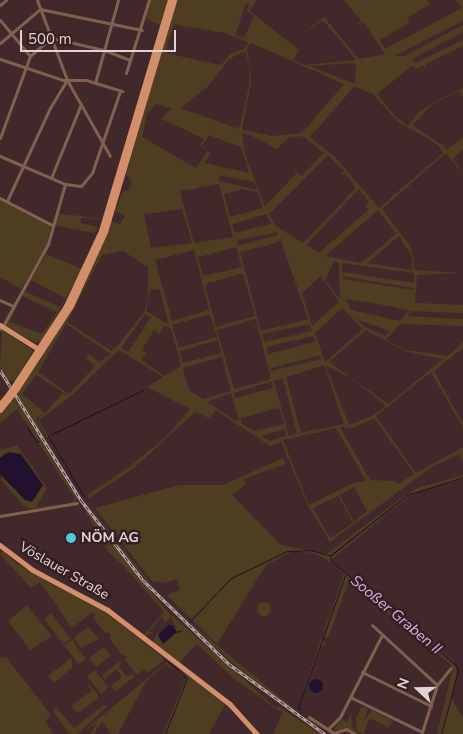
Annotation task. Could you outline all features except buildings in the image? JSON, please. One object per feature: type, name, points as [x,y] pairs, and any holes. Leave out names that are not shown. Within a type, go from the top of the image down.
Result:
[{"type":"main road","points":[[17,385],[41,350],[74,292],[101,231],[170,0]]},
{"type":"main road","points":[[0,410],[41,350],[81,286],[105,232],[174,0]]},
{"type":"main road","points":[[1,327],[41,350]]},
{"type":"main road","points":[[35,346],[46,340]]},
{"type":"main road","points":[[35,346],[35,357]]},
{"type":"main road","points":[[0,404],[7,399]]},
{"type":"main road","name":"Vöslauer Straße","points":[[0,545],[33,570],[102,606],[163,655],[230,704],[257,734]]},
{"type":"street","points":[[0,5],[6,0]]},
{"type":"street","points":[[37,0],[67,80],[110,156]]},
{"type":"street","points":[[95,83],[118,0]]},
{"type":"street","points":[[126,73],[142,30],[149,0]]},
{"type":"street","points":[[0,43],[40,9],[112,22],[142,30]]},
{"type":"street","points":[[0,20],[30,56]]},
{"type":"street","points":[[51,38],[104,50],[130,60]]},
{"type":"street","points":[[0,138],[30,56],[51,38]]},
{"type":"street","points":[[0,59],[67,80],[95,83],[121,91],[87,181],[78,186],[65,184],[0,156]]},
{"type":"street","points":[[7,201],[50,108],[67,80]]},
{"type":"street","points":[[51,178],[81,104]]},
{"type":"street","points":[[1,327],[48,244],[65,184]]},
{"type":"street","points":[[0,198],[52,226]]},
{"type":"street","points":[[0,300],[13,306]]},
{"type":"street","points":[[0,516],[77,503]]},
{"type":"street","points":[[372,626],[437,685]]},
{"type":"street","points":[[328,730],[340,717],[382,635]]},
{"type":"street","points":[[350,697],[422,732],[437,685],[451,668]]},
{"type":"street","points":[[362,672],[431,706]]},
{"type":"street","points":[[309,717],[334,733],[346,729],[355,734]]},
{"type":"shaded area","points":[[151,0],[168,0],[160,25],[146,19]]},
{"type":"shaded area","points":[[176,0],[257,0],[250,11],[299,50],[293,60],[305,65],[356,60],[323,20],[297,38],[324,17],[359,59],[385,54],[363,21],[357,26],[361,20],[344,0],[427,0],[430,4],[407,18],[409,23],[380,40],[385,49],[462,8],[456,0],[463,0],[463,21],[394,56],[405,56],[463,25],[463,32],[412,59],[415,63],[463,40],[463,46],[426,64],[426,69],[424,65],[416,69],[413,65],[377,94],[395,116],[408,126],[419,112],[436,101],[463,88],[463,98],[459,91],[433,104],[412,125],[442,145],[448,141],[443,146],[446,150],[463,138],[463,150],[453,158],[463,174],[446,153],[382,209],[411,247],[415,270],[463,273],[417,275],[415,303],[463,305],[463,313],[411,311],[407,316],[463,319],[463,326],[400,324],[386,340],[406,350],[448,356],[463,342],[463,348],[434,371],[463,424],[463,428],[431,372],[376,416],[416,473],[463,447],[463,463],[460,454],[433,466],[330,542],[308,506],[281,442],[270,446],[216,410],[209,418],[195,412],[134,468],[89,498],[87,495],[132,465],[169,434],[190,409],[147,387],[163,377],[119,350],[70,397],[39,420],[74,480],[38,422],[39,418],[45,413],[36,418],[37,422],[70,481],[16,393],[39,362],[70,309],[111,221],[120,224],[125,216],[115,211],[123,191],[128,191],[132,183],[126,174]],"holes":[[[246,3],[249,4],[247,11],[254,16],[244,38],[235,35]],[[174,24],[225,33],[248,42],[244,49],[230,54],[221,65],[165,53]],[[251,43],[344,84],[302,133],[272,136],[242,130],[251,83],[247,48]],[[242,52],[246,53],[249,68],[249,86],[239,129],[180,108],[209,85],[229,59]],[[356,64],[355,84],[309,66]],[[354,87],[372,93],[398,122],[434,142],[444,152],[379,208],[335,157],[310,137]],[[156,104],[172,108],[159,121],[163,119],[204,139],[200,145],[207,149],[203,145],[209,135],[241,147],[249,173],[204,163],[211,154],[208,150],[196,168],[142,137],[147,114]],[[242,133],[251,135],[277,149],[288,138],[303,136],[324,153],[302,176],[294,171],[296,174],[265,206],[245,155]],[[328,155],[344,171],[341,175],[345,174],[353,183],[355,189],[303,243],[276,226],[269,214]],[[220,175],[254,182],[257,190],[218,181]],[[219,184],[233,237],[194,243],[180,191]],[[242,189],[258,192],[263,208],[230,217],[224,194]],[[359,189],[369,202],[365,205],[368,210],[319,253],[306,245]],[[182,209],[192,243],[151,248],[144,214]],[[378,210],[396,234],[361,263],[325,256]],[[266,214],[271,224],[235,233],[232,224]],[[277,232],[278,235],[238,246],[237,240]],[[399,236],[412,257],[412,270],[367,263]],[[281,241],[308,319],[261,331],[240,252]],[[236,247],[242,267],[203,276],[198,257]],[[194,250],[209,310],[172,321],[155,260]],[[123,251],[148,267],[148,297],[144,312],[115,349],[87,330],[114,349],[112,351],[67,322],[102,255]],[[334,261],[339,263],[340,299],[325,280]],[[342,263],[414,273],[414,283],[342,272]],[[243,273],[255,316],[216,327],[205,284]],[[321,276],[339,302],[312,326],[302,293]],[[342,276],[414,288],[414,290],[343,279]],[[150,289],[160,290],[169,325],[146,311]],[[346,299],[409,310],[400,321],[351,310]],[[342,308],[363,329],[325,362],[315,333]],[[145,314],[151,317],[128,352],[121,348]],[[210,314],[217,337],[179,348],[172,325]],[[256,319],[271,379],[234,389],[217,330]],[[357,319],[389,331],[390,331],[386,336],[364,327]],[[66,324],[111,354],[99,362],[89,354],[86,358],[95,366],[69,394],[38,372]],[[309,324],[312,331],[264,342],[262,334]],[[164,325],[171,329],[181,366],[164,376],[142,360],[146,353],[142,350],[154,330],[159,334]],[[366,330],[407,352],[443,359],[388,404],[329,362]],[[313,336],[315,342],[268,354],[266,347]],[[218,340],[221,353],[183,363],[180,351]],[[320,355],[321,359],[272,371],[271,368]],[[222,357],[231,391],[203,399],[189,390],[183,368]],[[324,365],[344,424],[301,433],[286,377]],[[326,366],[351,378],[386,406],[372,416],[349,425]],[[36,375],[67,395],[62,394],[45,413],[22,394]],[[283,378],[297,434],[289,436],[274,381]],[[272,381],[273,388],[235,398],[234,393]],[[231,393],[239,420],[236,421],[207,402]],[[279,408],[284,424],[254,431],[242,424],[241,418]],[[374,418],[414,474],[398,484],[395,481],[370,480],[340,427],[353,428]],[[336,428],[366,481],[353,483],[309,505],[283,440]],[[285,429],[286,436],[270,441],[261,436]],[[354,487],[367,511],[354,522],[340,495]],[[338,496],[353,523],[330,538],[313,508]]]},
{"type":"shaded area","points":[[0,200],[51,226],[47,245],[21,289],[0,277]]},
{"type":"shaded area","points":[[56,214],[82,216],[100,220],[81,218],[81,223],[98,227],[95,233],[53,225]]},
{"type":"shaded area","points":[[46,254],[82,269],[43,340],[36,343],[5,326],[21,297],[9,322],[42,334],[57,312],[22,296],[25,291],[60,307],[65,298],[31,280]]},
{"type":"shaded area","points":[[2,330],[33,350],[16,381],[8,381],[0,368]]},
{"type":"shaded area","points":[[14,397],[77,498],[75,502],[72,502],[75,499],[17,409],[0,423],[0,413]]},
{"type":"shaded area","points":[[17,445],[47,488],[36,507],[70,503],[32,509],[24,506],[1,480],[2,475],[6,477],[25,500],[4,453],[0,458],[0,448],[2,450]]},
{"type":"shaded area","points":[[9,452],[21,454],[43,485],[32,502],[25,500],[0,474],[0,458]]},
{"type":"shaded area","points":[[283,458],[285,464],[244,479],[245,485],[232,495],[281,545],[327,554],[404,496],[418,488],[463,475],[463,479],[420,491],[405,499],[331,560],[453,661],[457,670],[452,700],[463,718],[463,734],[437,734],[453,668],[349,581],[328,638],[322,637],[344,574],[328,560],[313,553],[293,551],[266,565],[217,644],[167,595],[180,590],[177,579],[164,583],[152,581],[95,508],[179,485],[223,485]]},
{"type":"shaded area","points":[[87,503],[156,590],[126,557]]},
{"type":"shaded area","points":[[82,505],[166,610],[276,708],[278,706],[320,734],[273,734],[283,712],[276,709],[231,676],[197,644],[179,663],[152,643],[159,630],[158,635],[177,629],[171,617],[165,622],[162,616],[149,632],[155,632],[143,636],[164,612],[122,564],[109,553]]},
{"type":"shaded area","points":[[3,550],[14,562],[58,588],[85,598],[110,615],[163,658],[163,661],[147,673],[145,669],[137,675],[124,659],[127,656],[122,655],[109,638],[111,636],[108,632],[106,634],[93,618],[96,615],[93,612],[72,628],[40,582],[31,588],[0,554]]},
{"type":"shaded area","points":[[159,594],[202,633],[298,712],[333,734],[304,719],[261,688],[178,615]]},
{"type":"shaded area","points":[[261,602],[267,602],[271,609],[267,616],[261,616],[257,612],[257,606]]},
{"type":"shaded area","points":[[27,605],[52,636],[30,650],[8,621]]},
{"type":"shaded area","points":[[51,613],[71,639],[63,644],[44,619]]},
{"type":"shaded area","points":[[168,625],[172,625],[177,632],[163,644],[158,635]]},
{"type":"shaded area","points":[[88,627],[99,639],[81,648],[74,638]]},
{"type":"shaded area","points":[[321,638],[327,644],[322,646],[298,709]]},
{"type":"shaded area","points":[[72,640],[86,659],[78,664],[64,645]]},
{"type":"shaded area","points":[[104,647],[111,656],[96,667],[89,658]]},
{"type":"shaded area","points":[[6,657],[51,715],[45,721],[54,734],[0,734],[0,658]]},
{"type":"shaded area","points":[[71,658],[73,667],[55,682],[51,680],[48,676]]},
{"type":"shaded area","points":[[122,660],[119,667],[127,677],[132,674],[134,677],[116,691],[108,683],[112,685],[122,677],[117,669],[107,676],[106,681],[102,675]]},
{"type":"shaded area","points":[[167,662],[211,691],[232,708],[240,718],[225,704],[209,734],[163,734],[186,678],[166,664],[146,681],[118,734],[111,734],[102,721],[94,734],[91,734],[97,722],[80,734]]},
{"type":"shaded area","points":[[95,670],[108,687],[101,694],[87,676]]},
{"type":"shaded area","points":[[313,679],[319,679],[323,686],[319,693],[313,693],[309,689],[309,683]]},
{"type":"shaded area","points":[[87,683],[98,694],[97,699],[80,712],[75,711],[71,706],[92,691]]},
{"type":"shaded area","points":[[54,705],[74,728],[104,705],[107,707],[77,734],[70,734],[55,715]]},
{"type":"shaded area","points":[[362,706],[368,709],[363,722],[372,710],[393,721],[389,728],[372,719],[368,720],[364,734],[347,729],[333,731],[341,719],[347,722],[351,714],[352,728],[357,731],[356,718]]},
{"type":"waterway","points":[[52,434],[143,390]]},
{"type":"waterway","points":[[27,427],[37,442],[39,441]]},
{"type":"waterway","points":[[48,436],[83,495]]},
{"type":"waterway","points":[[331,555],[407,495],[463,477]]},
{"type":"waterway","points":[[191,620],[231,578],[287,551],[310,550],[329,555]]},
{"type":"waterway","name":"Sooßer Graben II","points":[[330,555],[331,561],[456,665],[458,671],[441,734]]},
{"type":"waterway","points":[[300,710],[298,708],[345,575]]},
{"type":"waterway","points":[[177,632],[181,630]]},
{"type":"waterway","points":[[165,734],[187,678],[168,662]]},
{"type":"waterway","points":[[300,714],[305,717]]},
{"type":"railway","points":[[0,370],[81,500],[143,580],[229,664],[325,734]]},
{"type":"place","name":"NÖM AG","points":[[71,538]]}]
